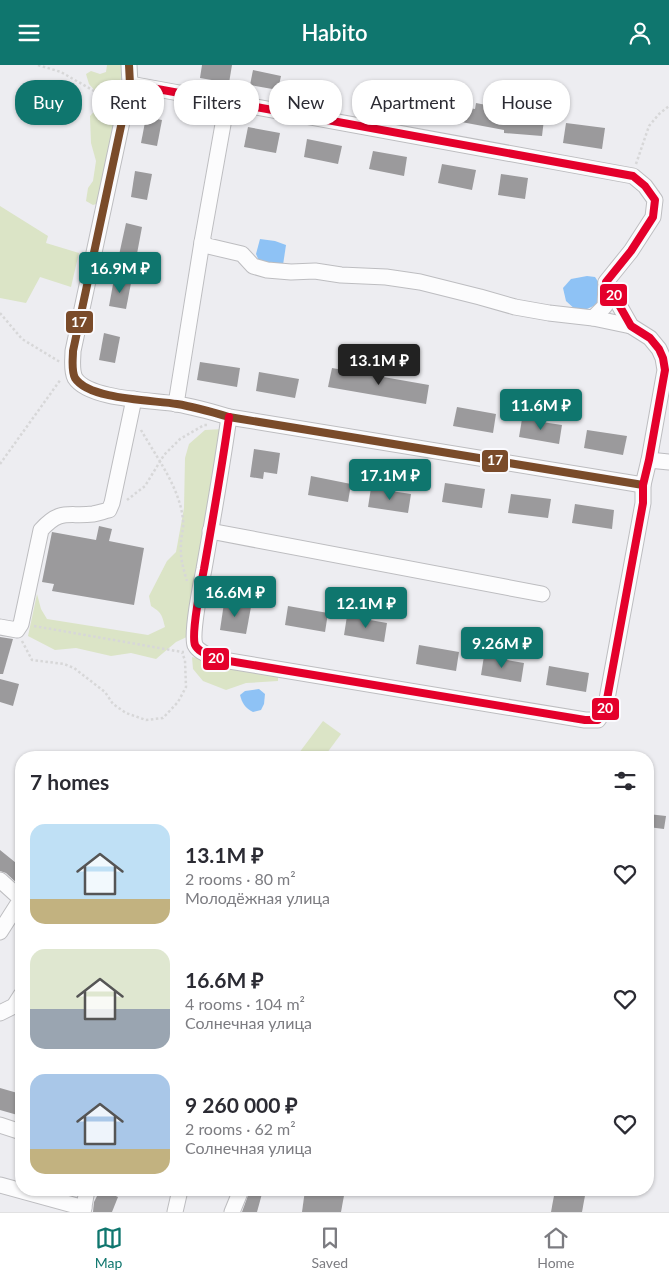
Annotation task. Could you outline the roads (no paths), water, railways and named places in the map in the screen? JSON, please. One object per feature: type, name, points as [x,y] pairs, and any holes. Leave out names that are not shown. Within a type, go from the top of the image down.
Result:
[{"type":"street","points":[[129,65],[130,80]]},
{"type":"street","points":[[259,108],[633,175],[645,186],[655,200],[654,217],[631,251],[606,282],[605,306],[593,318]]},
{"type":"street","points":[[121,125],[73,351],[72,372],[81,384],[132,407],[176,404],[229,421],[643,485]]},
{"type":"street","points":[[176,404],[223,125]]},
{"type":"street","points":[[202,242],[208,246],[242,254],[253,266],[267,270],[314,271],[420,283],[515,307],[593,318],[631,326],[650,338],[659,349],[665,370],[643,485],[643,503],[605,710],[598,720],[576,719],[292,672],[218,659],[193,650],[199,593],[229,421]]},
{"type":"street","points":[[606,282],[631,326]]},
{"type":"street","points":[[0,627],[19,627],[41,530],[48,522],[65,514],[94,514],[109,510],[132,407]]},
{"type":"street","points":[[649,460],[669,462]]},
{"type":"street","points":[[210,531],[542,594]]},
{"type":"street","points":[[0,880],[15,894]]},
{"type":"street","points":[[0,931],[15,908]]},
{"type":"street","points":[[0,1013],[15,1004]]},
{"type":"street","points":[[0,1125],[15,1130]]},
{"type":"street","points":[[0,1185],[15,1189]]},
{"type":"street","points":[[37,1196],[84,1210],[86,1196]]},
{"type":"street","points":[[175,1212],[179,1196]]},
{"type":"street","points":[[232,1212],[239,1196]]},
{"type":"water","points":[[260,239],[286,245],[283,265],[259,261],[256,254]]},
{"type":"water","points":[[587,276],[595,277],[599,283],[598,304],[577,311],[566,301],[563,288],[571,279]]},
{"type":"water","points":[[259,689],[265,694],[264,704],[261,710],[253,712],[244,705],[240,695],[245,691]]}]
